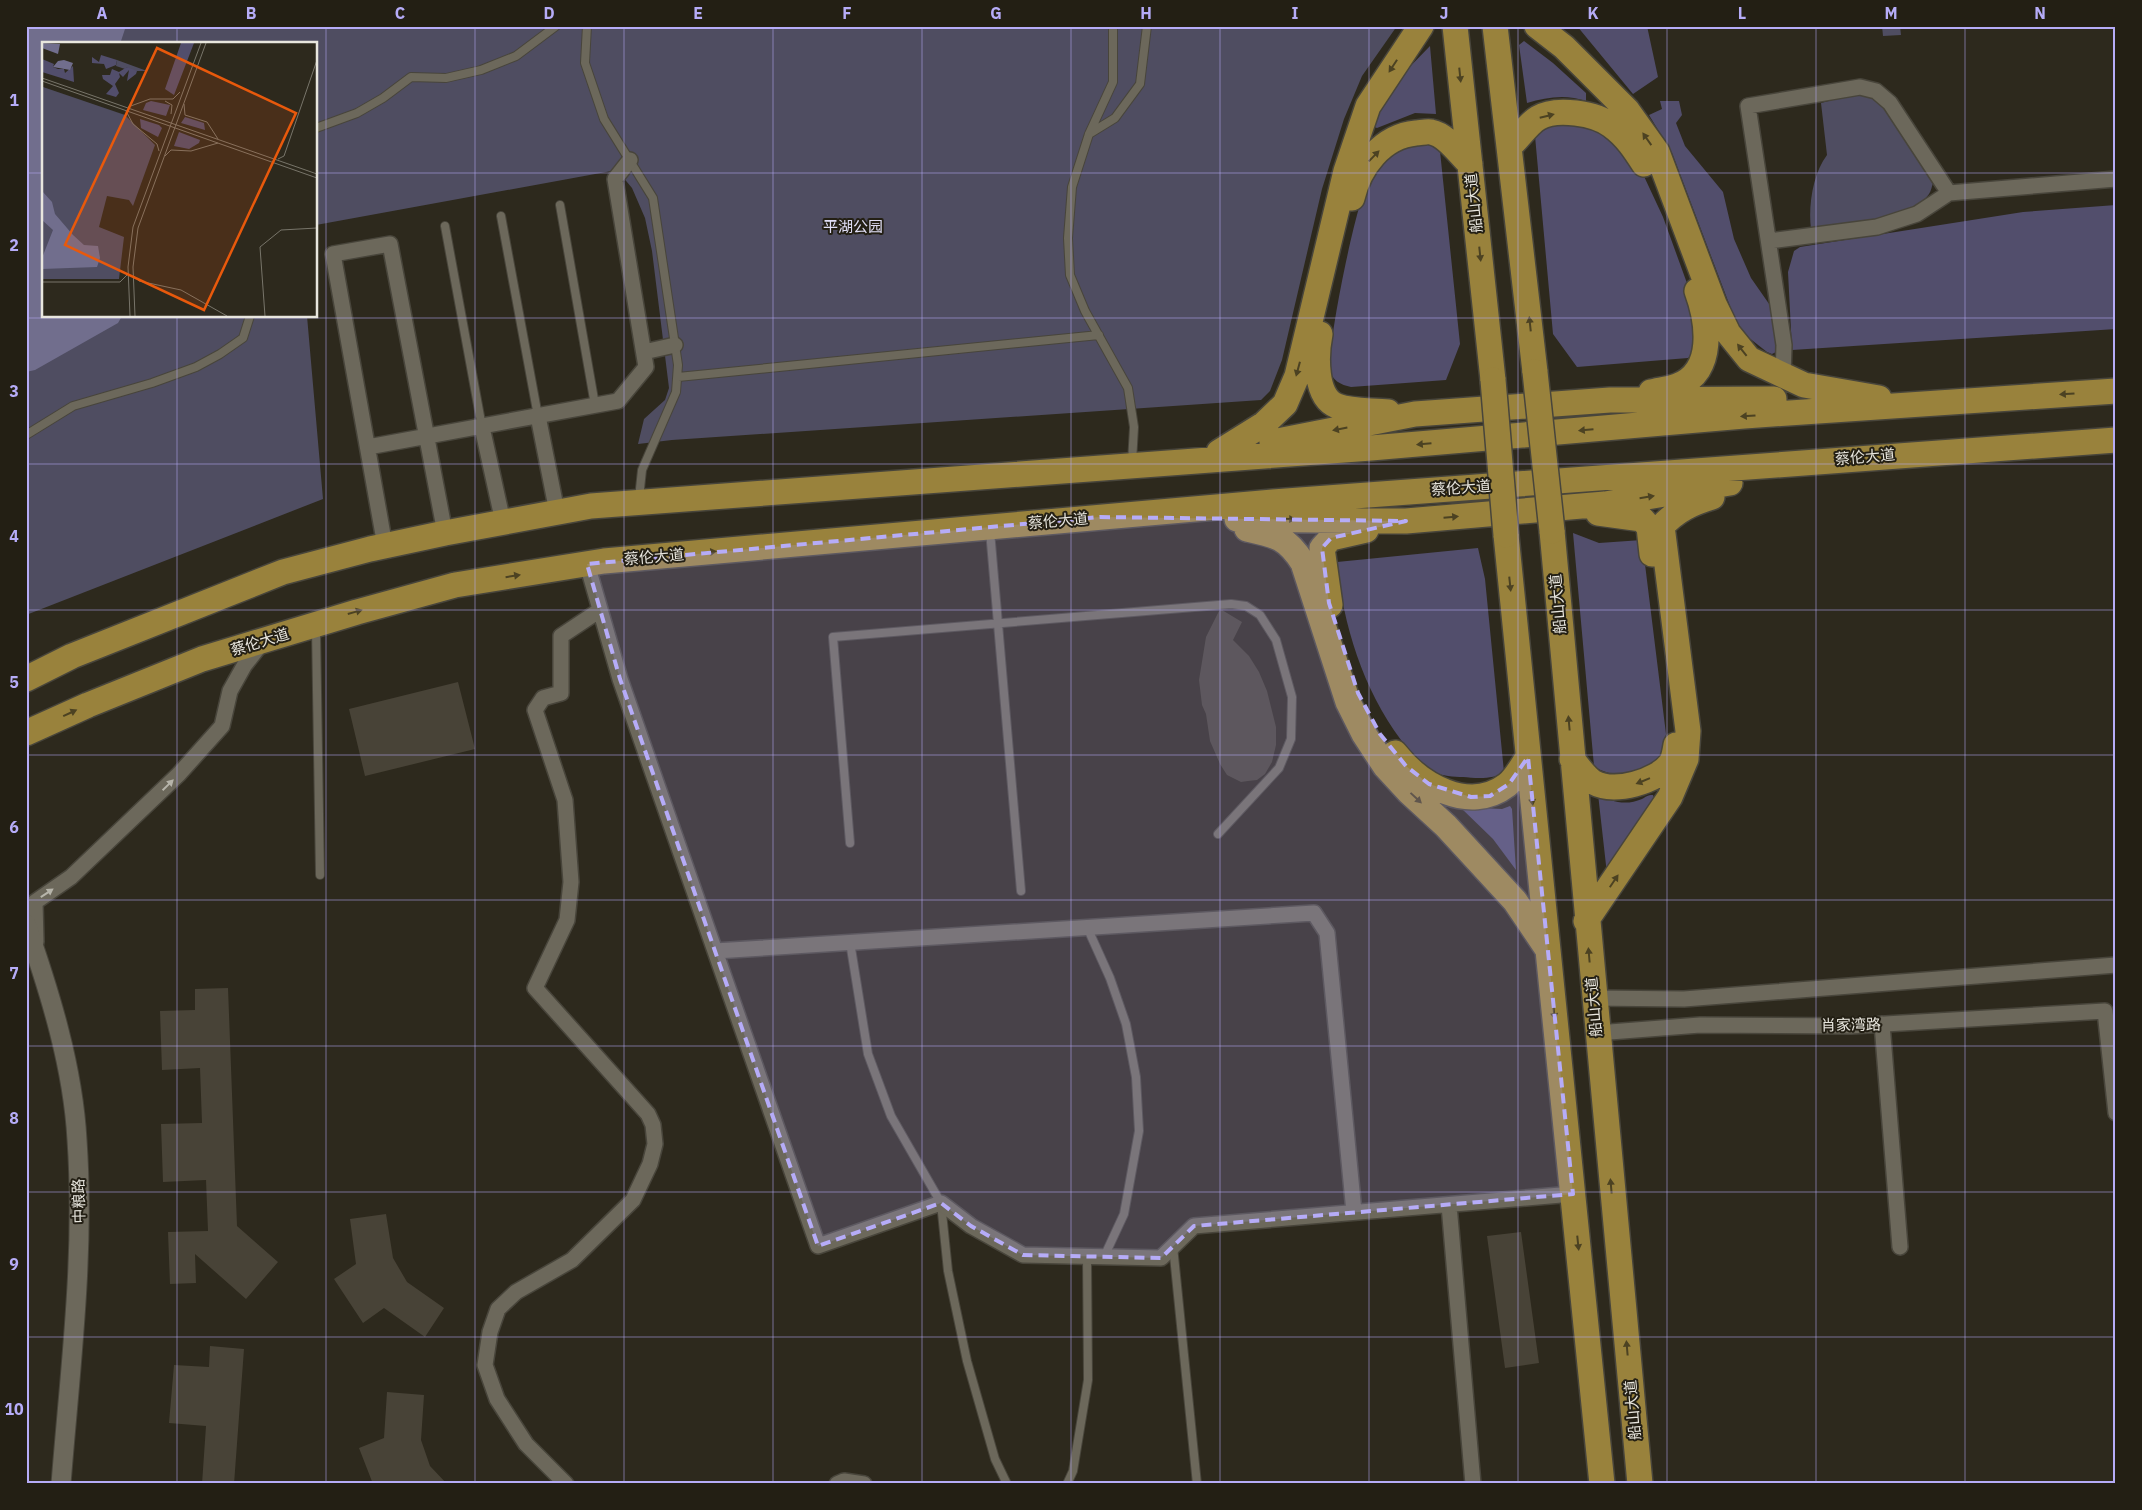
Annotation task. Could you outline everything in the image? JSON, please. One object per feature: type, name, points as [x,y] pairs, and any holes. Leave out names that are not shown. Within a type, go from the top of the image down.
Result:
[{"type":"highway","points":[[1219,452],[1264,424],[1285,404],[1297,376],[1346,171],[1368,106],[1421,26]]},
{"type":"highway","name":"船山大道","points":[[1455,26],[1493,380],[1528,758]]},
{"type":"highway","points":[[1495,26],[1510,146]]},
{"type":"highway","points":[[1537,26],[1564,47],[1632,117],[1657,152],[1714,304],[1728,333],[1749,359],[1783,377],[1804,385],[1884,398]]},
{"type":"highway","points":[[1510,146],[1538,118],[1566,111],[1586,115],[1610,124],[1626,138],[1652,176],[1677,236],[1703,308],[1707,348],[1697,371],[1679,386],[1610,400]]},
{"type":"highway","points":[[1416,414],[1336,406],[1324,393],[1320,380],[1317,347],[1356,183],[1370,158],[1389,141],[1410,134],[1431,132],[1446,140],[1470,164]]},
{"type":"highway","name":"船山大道","points":[[1510,146],[1552,531],[1593,998],[1640,1484]]},
{"type":"highway","points":[[26,679],[72,656],[283,572],[445,532],[557,512],[638,501],[1371,448],[1744,416],[2116,391]]},
{"type":"highway","points":[[1158,464],[1416,414],[1610,400],[2017,398]]},
{"type":"highway","name":"蔡伦大道","points":[[27,734],[149,679],[202,659],[316,624],[455,585],[587,564],[1273,502],[2116,440]]},
{"type":"highway","points":[[1100,517],[1406,521],[1605,504],[1896,455]]},
{"type":"highway","points":[[1586,922],[1670,797],[1686,759],[1688,732],[1662,526],[1673,514],[1688,504],[1776,475]]},
{"type":"highway","points":[[1563,508],[1642,519],[1649,527],[1676,745],[1672,761],[1663,772],[1638,784],[1618,787],[1594,782],[1572,759]]},
{"type":"highway","points":[[1200,519],[1278,536],[1293,548],[1304,563],[1348,702],[1364,734],[1391,772],[1446,826],[1516,901],[1548,950]]},
{"type":"highway","points":[[1406,521],[1331,538],[1322,548],[1329,603],[1358,694],[1380,734],[1406,766],[1429,784],[1454,795],[1490,796],[1509,784],[1528,758]]},
{"type":"highway","points":[[1528,758],[1602,1484]]},
{"type":"street","points":[[1783,377],[1784,345],[1748,106],[1860,87],[1876,92],[1890,103],[1949,193]]},
{"type":"street","points":[[368,447],[618,400],[646,367],[615,179],[630,160]]},
{"type":"street","points":[[1769,241],[1877,227],[1917,214],[1949,193],[2116,179]]},
{"type":"street","points":[[385,546],[334,254],[390,244],[445,532]]},
{"type":"street","points":[[644,352],[675,345]]},
{"type":"street","points":[[538,416],[557,512]]},
{"type":"street","points":[[482,427],[503,522]]},
{"type":"street","points":[[587,564],[620,679],[818,1246],[941,1203],[971,1226],[1023,1255],[1161,1258],[1172,1244],[1194,1226],[1573,1194]]},
{"type":"street","points":[[566,1484],[526,1444],[497,1399],[485,1365],[490,1332],[498,1309],[516,1292],[572,1260],[616,1218],[633,1200],[650,1164],[655,1144],[653,1125],[648,1114],[535,988],[567,920],[571,882],[565,800],[535,710],[543,698],[560,692],[561,636],[600,610]]},
{"type":"street","points":[[31,953],[35,902],[71,877],[179,774],[222,726],[230,692],[244,666],[264,640]]},
{"type":"street","points":[[715,951],[1314,913],[1327,933],[1354,1212]]},
{"type":"street","name":"中粮路","points":[[26,924],[58,1067],[68,1143],[70,1224],[50,1484]]},
{"type":"street","name":"中粮路","points":[[31,953],[67,1064],[77,1139],[80,1220],[61,1484]]},
{"type":"street","points":[[1593,998],[1684,999],[2116,965]]},
{"type":"street","name":"肖家湾路","points":[[1597,1033],[1700,1025],[1882,1024],[2105,1011],[2116,1113]]},
{"type":"street","points":[[1882,1024],[1900,1247]]},
{"type":"street","points":[[1449,1205],[1473,1484]]},
{"type":"street","points":[[837,1484],[844,1481],[864,1484]]},
{"type":"lane","points":[[318,127],[357,113],[383,98],[411,77],[446,78],[481,70],[516,56],[556,26]]},
{"type":"lane","points":[[587,26],[585,62],[604,119],[653,198],[675,345],[678,377],[676,392],[642,470],[638,501]]},
{"type":"lane","points":[[1113,26],[1112,82],[1089,134],[1072,187],[1068,238],[1070,275],[1085,311],[1128,388],[1134,427],[1132,466]]},
{"type":"lane","points":[[1089,134],[1115,118],[1140,84],[1148,26]]},
{"type":"lane","points":[[560,205],[595,405]]},
{"type":"lane","points":[[501,216],[538,416]]},
{"type":"lane","points":[[445,226],[482,427]]},
{"type":"lane","points":[[26,435],[73,406],[152,383],[196,366],[220,354],[243,338],[249,318]]},
{"type":"lane","points":[[678,377],[1099,335]]},
{"type":"lane","points":[[989,527],[1021,891]]},
{"type":"lane","points":[[850,843],[832,636],[1230,604],[1246,606],[1260,615],[1276,640],[1292,697],[1291,740],[1279,768],[1218,834]]},
{"type":"lane","points":[[316,624],[320,875]]},
{"type":"lane","points":[[1088,927],[1110,978],[1126,1024],[1136,1077],[1139,1131],[1124,1214],[1104,1257]]},
{"type":"lane","points":[[850,942],[868,1054],[891,1116],[941,1203],[948,1271],[966,1361],[995,1459],[1007,1484]]},
{"type":"lane","points":[[1172,1244],[1197,1484]]},
{"type":"lane","points":[[1067,1484],[1073,1472],[1088,1380],[1087,1257]]},
{"type":"highlighted area","points":[[1100,517],[1406,521],[1331,538],[1322,548],[1329,603],[1358,693],[1380,734],[1406,766],[1429,784],[1471,797],[1490,796],[1509,784],[1528,757],[1573,1194],[1194,1226],[1161,1258],[1023,1255],[971,1226],[941,1203],[818,1246],[620,679],[587,564]]},
{"type":"green space","name":"平湖公园","points":[[26,26],[1397,26],[1362,76],[1344,119],[1322,189],[1282,360],[1270,391],[1261,400],[672,440],[638,444],[644,419],[665,400],[669,388],[652,251],[645,218],[632,188],[617,170],[318,225],[318,42],[42,42],[42,318],[307,318],[323,499],[26,615]]},
{"type":"green space","points":[[1882,26],[1900,26],[1901,35],[1883,36]]},
{"type":"green space","points":[[1862,95],[1875,100],[1885,107],[1933,183],[1931,190],[1920,203],[1892,215],[1874,220],[1811,229],[1810,210],[1815,180],[1827,155],[1821,103]]},
{"type":"shaded area","points":[[26,26],[126,26],[121,42],[42,42],[42,318],[121,318],[118,323],[35,370],[26,372]]},
{"type":"shaded area","points":[[1577,26],[1647,26],[1658,77],[1633,94]]},
{"type":"shaded area","points":[[1524,41],[1553,63],[1586,93],[1586,101],[1556,97],[1527,103],[1519,45]]},
{"type":"shaded area","points":[[1430,46],[1436,114],[1415,113],[1377,128],[1369,125],[1395,82]]},
{"type":"shaded area","points":[[1660,101],[1679,101],[1682,115],[1676,123],[1685,146],[1723,192],[1734,239],[1751,278],[1774,311],[1778,351],[1772,354],[1739,330],[1672,153],[1649,115],[1662,109]]},
{"type":"shaded area","points":[[1572,124],[1604,132],[1642,172],[1663,217],[1692,297],[1695,351],[1688,358],[1577,367],[1553,334],[1535,136],[1551,126]]},
{"type":"shaded area","points":[[1430,143],[1440,151],[1460,344],[1446,380],[1351,387],[1344,385],[1332,376],[1330,354],[1345,268],[1366,185],[1372,173],[1385,158],[1399,147]]},
{"type":"shaded area","points":[[2116,205],[2116,329],[1792,350],[1788,272],[1794,251],[1800,247],[2023,212]]},
{"type":"shaded area","points":[[1573,533],[1599,543],[1642,540],[1666,734],[1665,743],[1659,757],[1646,768],[1637,772],[1628,774],[1610,773],[1594,766]]},
{"type":"shaded area","points":[[1478,548],[1485,579],[1504,772],[1490,777],[1456,777],[1437,773],[1419,762],[1401,740],[1376,700],[1357,656],[1350,633],[1344,609],[1337,562]]},
{"type":"shaded area","points":[[1598,794],[1613,801],[1624,803],[1636,801],[1649,795],[1653,795],[1654,798],[1607,874]]},
{"type":"shaded area","points":[[1510,806],[1512,809],[1516,870],[1493,839],[1460,807],[1502,809]]},
{"type":"building","points":[[1222,610],[1242,622],[1233,640],[1249,656],[1259,672],[1267,691],[1276,727],[1276,745],[1272,762],[1265,774],[1257,780],[1241,782],[1227,775],[1210,741],[1206,714],[1202,705],[1199,680],[1206,637],[1219,611]]},
{"type":"building","points":[[458,682],[475,749],[365,776],[349,709]]},
{"type":"building","points":[[228,988],[237,1226],[278,1262],[246,1299],[195,1254],[196,1283],[170,1284],[168,1232],[208,1231],[206,1180],[163,1182],[161,1124],[202,1123],[200,1068],[162,1070],[160,1011],[195,1010],[195,989]]},
{"type":"building","points":[[386,1214],[393,1258],[407,1282],[444,1308],[425,1337],[384,1308],[363,1323],[334,1279],[356,1264],[350,1219]]},
{"type":"building","points":[[1521,1232],[1539,1363],[1505,1368],[1487,1236]]},
{"type":"building","points":[[210,1346],[244,1349],[234,1484],[202,1484],[206,1426],[169,1423],[174,1365],[209,1367]]},
{"type":"building","points":[[387,1392],[424,1395],[421,1440],[430,1466],[447,1484],[373,1484],[359,1448],[384,1438]]}]
